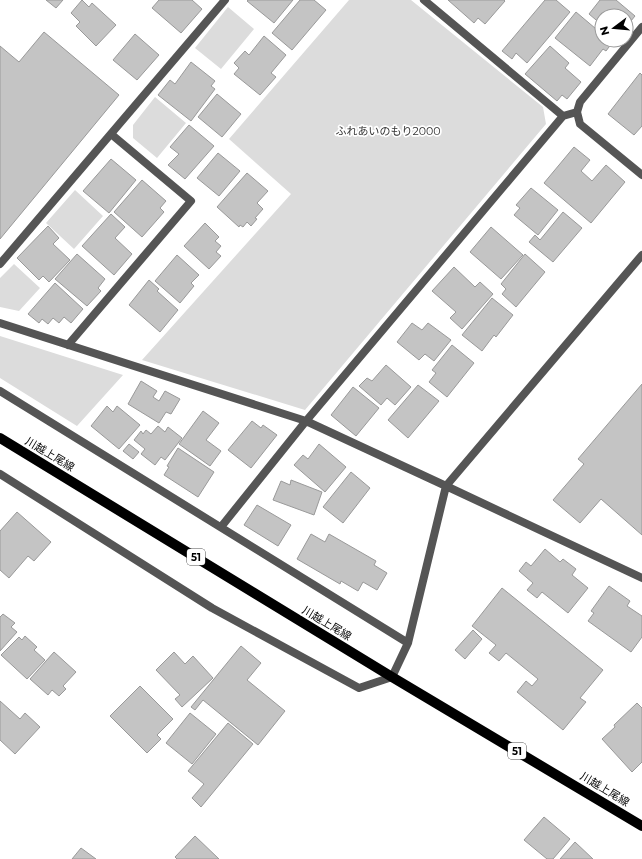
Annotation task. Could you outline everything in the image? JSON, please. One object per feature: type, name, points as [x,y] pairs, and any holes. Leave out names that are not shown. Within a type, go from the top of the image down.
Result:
[{"type":"main road","name":"川越上尾線","points":[[0,438],[392,677],[642,826]]},
{"type":"street","points":[[0,264],[225,0]]},
{"type":"street","points":[[424,0],[563,116]]},
{"type":"street","points":[[642,27],[580,102],[577,112],[580,124],[642,175]]},
{"type":"street","points":[[221,527],[306,421],[563,116],[577,112]]},
{"type":"street","points":[[68,345],[191,201],[110,134]]},
{"type":"street","points":[[0,474],[212,608],[359,688],[392,677],[408,643],[446,486],[642,255]]},
{"type":"street","points":[[0,323],[306,421],[642,578]]},
{"type":"street","points":[[0,391],[408,643]]},
{"type":"green space","name":"ふれあいのもり2000","points":[[349,0],[411,0],[543,107],[546,124],[305,410],[142,360],[291,194],[229,139]]},
{"type":"green space","points":[[228,7],[254,29],[221,69],[195,48]]},
{"type":"green space","points":[[155,97],[186,123],[157,158],[133,138],[133,125]]},
{"type":"green space","points":[[75,190],[103,216],[74,249],[46,223]]},
{"type":"green space","points":[[14,264],[40,288],[19,311],[0,307],[0,278]]},
{"type":"green space","points":[[0,336],[123,375],[77,426],[0,378]]},
{"type":"building","points":[[46,0],[63,0],[56,8]]},
{"type":"building","points":[[82,0],[89,7],[92,3],[116,25],[96,46],[76,26],[80,22],[71,13]]},
{"type":"building","points":[[159,0],[192,0],[202,9],[181,33],[152,8]]},
{"type":"building","points":[[293,0],[274,23],[247,1]]},
{"type":"building","points":[[300,0],[314,0],[326,10],[292,50],[272,33]]},
{"type":"building","points":[[448,0],[505,1],[485,24],[478,18],[474,23]]},
{"type":"building","points":[[545,0],[556,0],[570,12],[527,63],[516,53],[512,59],[502,51]]},
{"type":"building","points":[[600,0],[616,0],[626,8],[594,8],[594,18],[589,14]]},
{"type":"building","points":[[576,12],[594,27],[594,48],[608,48],[606,51],[603,49],[590,66],[555,38]]},
{"type":"building","points":[[44,32],[119,95],[0,239],[0,46],[19,62]]},
{"type":"building","points":[[135,34],[159,55],[137,80],[113,60]]},
{"type":"building","points":[[264,36],[286,55],[271,73],[276,77],[260,95],[234,74],[239,68],[234,63],[245,51],[249,55]]},
{"type":"building","points":[[550,46],[569,63],[565,68],[581,82],[567,99],[562,95],[557,101],[525,74]]},
{"type":"building","points":[[191,62],[215,81],[211,86],[215,89],[191,121],[158,95],[170,80],[175,84]]},
{"type":"building","points":[[640,73],[642,75],[642,126],[634,135],[608,114]]},
{"type":"building","points":[[217,94],[241,114],[222,137],[198,117]]},
{"type":"building","points":[[189,125],[214,146],[185,179],[168,165],[179,154],[170,147]]},
{"type":"building","points":[[574,147],[590,160],[581,171],[592,181],[606,165],[625,182],[591,223],[544,183]]},
{"type":"building","points":[[218,153],[240,171],[219,196],[197,178]]},
{"type":"building","points":[[111,159],[136,180],[109,213],[83,191]]},
{"type":"building","points":[[247,173],[268,191],[257,203],[263,209],[255,218],[257,219],[251,226],[247,222],[243,227],[240,225],[239,227],[217,207]]},
{"type":"building","points":[[142,180],[166,201],[160,208],[164,212],[142,237],[114,212]]},
{"type":"building","points":[[531,188],[558,210],[538,235],[514,215],[520,208],[516,205]]},
{"type":"building","points":[[563,212],[582,228],[553,262],[529,242],[535,235],[540,240]]},
{"type":"building","points":[[111,214],[125,227],[115,238],[132,254],[114,275],[82,246]]},
{"type":"building","points":[[205,223],[219,237],[215,241],[221,246],[216,252],[221,256],[209,269],[184,246]]},
{"type":"building","points":[[48,226],[59,238],[53,244],[70,260],[49,282],[43,276],[39,280],[17,258]]},
{"type":"building","points":[[491,227],[523,255],[501,279],[470,252]]},
{"type":"building","points":[[77,254],[105,279],[98,288],[101,291],[87,306],[55,279]]},
{"type":"building","points":[[525,254],[545,272],[516,307],[502,294],[506,289],[501,284]]},
{"type":"building","points":[[177,255],[199,275],[191,283],[194,286],[180,303],[155,281]]},
{"type":"building","points":[[454,267],[475,287],[480,282],[493,294],[462,329],[450,318],[456,312],[432,291]]},
{"type":"building","points":[[149,280],[159,289],[157,291],[178,310],[160,332],[129,305]]},
{"type":"building","points":[[55,283],[83,309],[71,323],[64,317],[59,323],[53,318],[48,324],[42,319],[39,323],[28,314]]},
{"type":"building","points":[[492,298],[513,315],[496,337],[494,335],[482,351],[462,335]]},
{"type":"building","points":[[412,323],[422,330],[428,323],[451,340],[434,361],[425,354],[419,360],[397,342]]},
{"type":"building","points":[[452,345],[474,363],[447,397],[429,382],[436,373],[432,370]]},
{"type":"building","points":[[386,365],[411,387],[395,405],[387,398],[381,405],[359,386],[367,378],[372,381]]},
{"type":"building","points":[[141,381],[157,391],[153,397],[159,401],[165,391],[180,399],[171,414],[166,412],[159,423],[128,404]]},
{"type":"building","points":[[642,384],[642,535],[601,499],[580,523],[553,500],[584,464],[578,459]]},
{"type":"building","points":[[418,385],[439,401],[408,438],[388,420]]},
{"type":"building","points":[[353,387],[379,408],[356,436],[331,415]]},
{"type":"building","points":[[107,406],[113,412],[117,406],[140,425],[119,449],[91,426]]},
{"type":"building","points":[[203,411],[219,423],[206,440],[221,451],[210,466],[179,444]]},
{"type":"building","points":[[252,421],[261,428],[263,425],[277,435],[251,468],[228,450]]},
{"type":"building","points":[[158,426],[165,432],[168,427],[182,438],[165,460],[161,457],[155,465],[141,454],[145,449],[134,440],[141,431],[143,434],[146,430],[151,434]]},
{"type":"building","points":[[129,444],[139,452],[133,459],[123,451]]},
{"type":"building","points":[[319,444],[346,467],[325,492],[294,465],[303,455],[308,459]]},
{"type":"building","points":[[178,448],[214,472],[198,497],[164,475],[169,467],[167,466]]},
{"type":"building","points":[[351,472],[370,488],[343,523],[323,507]]},
{"type":"building","points":[[291,480],[322,492],[314,515],[273,500],[281,481],[290,485]]},
{"type":"building","points":[[257,505],[291,525],[278,546],[244,525]]},
{"type":"building","points":[[17,512],[51,542],[34,561],[28,556],[9,578],[0,570],[0,531]]},
{"type":"building","points":[[311,534],[325,542],[329,534],[376,561],[374,565],[387,573],[377,590],[363,582],[358,591],[341,581],[340,584],[297,559]]},
{"type":"building","points":[[545,549],[560,562],[563,559],[576,569],[572,575],[588,588],[568,613],[542,592],[537,598],[527,590],[533,583],[519,571],[526,562],[531,566]]},
{"type":"building","points":[[609,586],[630,601],[627,606],[642,616],[642,637],[631,652],[588,621],[594,613],[591,611]]},
{"type":"building","points":[[502,588],[603,670],[580,698],[586,702],[563,730],[517,692],[526,681],[532,686],[538,679],[506,653],[499,661],[489,653],[496,645],[472,626]]},
{"type":"building","points":[[3,614],[15,623],[11,627],[17,632],[0,651],[0,617]]},
{"type":"building","points":[[473,630],[482,639],[465,659],[455,650]]},
{"type":"building","points":[[25,636],[37,647],[34,650],[45,660],[27,679],[1,655],[19,637],[22,640]]},
{"type":"building","points":[[241,646],[261,663],[247,680],[285,711],[258,745],[203,700],[195,710],[191,707]]},
{"type":"building","points":[[54,652],[76,672],[63,686],[66,689],[59,696],[52,690],[48,695],[30,679]]},
{"type":"building","points":[[174,652],[185,664],[193,656],[213,678],[182,707],[175,699],[180,695],[156,670]]},
{"type":"building","points":[[140,686],[173,719],[157,735],[161,739],[147,753],[110,716]]},
{"type":"building","points":[[0,701],[20,719],[25,713],[40,727],[15,754],[0,740]]},
{"type":"building","points":[[637,703],[642,708],[642,762],[632,772],[602,739]]},
{"type":"building","points":[[190,713],[216,734],[192,764],[166,743]]},
{"type":"building","points":[[228,723],[253,744],[201,807],[192,798],[204,784],[188,771]]},
{"type":"building","points":[[544,817],[570,839],[553,859],[547,859],[524,840]]},
{"type":"building","points":[[195,836],[219,859],[177,859],[175,857]]},
{"type":"building","points":[[575,842],[593,859],[560,859]]},
{"type":"building","points":[[81,848],[96,859],[72,859]]}]
